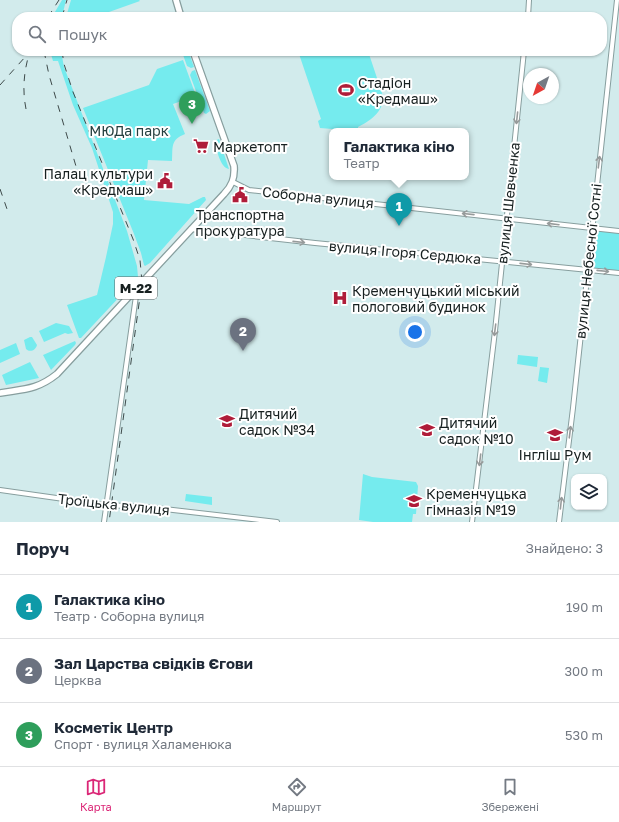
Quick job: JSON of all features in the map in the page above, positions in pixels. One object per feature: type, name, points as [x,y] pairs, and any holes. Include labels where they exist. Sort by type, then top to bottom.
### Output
[{"type":"highway","points":[[176,0],[180,12]]},
{"type":"highway","points":[[195,56],[234,166],[233,182]]},
{"type":"highway","name":"М-22","points":[[0,393],[27,389],[46,383],[57,374],[226,192],[233,182]]},
{"type":"street","points":[[528,12],[529,0]]},
{"type":"street","name":"вулиця Небесної Сотні","points":[[559,522],[573,408],[617,0]]},
{"type":"street","name":"вулиця Шевченка","points":[[472,522],[507,218],[523,56]]},
{"type":"street","name":"Соборна вулиця","points":[[233,182],[249,190],[619,231]]},
{"type":"street","name":"вулиця Ігоря Сердюка","points":[[191,229],[309,243],[619,273]]},
{"type":"street","points":[[104,522],[136,296],[132,292]]},
{"type":"street","name":"Троїцька вулиця","points":[[0,490],[106,505],[147,507],[277,522]]},
{"type":"green space","points":[[62,0],[66,0],[63,12],[55,12]]},
{"type":"green space","points":[[71,0],[140,1],[109,12],[67,12]]},
{"type":"green space","points":[[52,56],[62,56],[64,67],[127,231],[137,266],[138,277],[81,338],[79,338],[67,305],[97,295],[113,224],[113,212],[92,148],[73,105],[58,61],[53,61]]},
{"type":"green space","points":[[183,56],[190,56],[194,67],[191,68],[187,66]]},
{"type":"green space","name":"Стадіон «Кредмаш»","points":[[300,56],[370,56],[383,96],[383,101],[376,115],[358,128],[320,128],[318,121],[321,119]]},
{"type":"green space","name":"МЮДа парк","points":[[183,60],[195,93],[193,97],[173,104],[185,134],[180,136],[173,144],[172,161],[148,160],[144,200],[189,204],[203,197],[205,197],[206,200],[150,263],[145,266],[134,234],[83,108],[149,85],[157,69]]},
{"type":"green space","points":[[195,70],[210,111],[206,114],[204,113],[190,75],[192,71]]},
{"type":"green space","points":[[219,139],[229,169],[226,168],[221,162],[214,141]]},
{"type":"green space","points":[[595,228],[619,231],[619,273],[590,270]]},
{"type":"green space","points":[[56,323],[69,326],[73,333],[65,333],[44,342],[39,331]]},
{"type":"green space","points":[[32,337],[37,345],[31,351],[26,349],[24,340]]},
{"type":"green space","points":[[75,341],[75,345],[51,370],[43,355]]},
{"type":"green space","points":[[16,343],[20,354],[0,363],[0,350]]},
{"type":"green space","points":[[518,355],[538,357],[537,367],[517,364]]},
{"type":"green space","points":[[30,362],[39,378],[6,385],[2,375]]},
{"type":"green space","points":[[540,367],[549,368],[547,383],[538,381]]},
{"type":"green space","points":[[363,474],[372,477],[416,482],[418,486],[416,514],[413,514],[412,522],[373,522],[359,520]]},
{"type":"green space","points":[[186,494],[212,497],[212,505],[185,501]]},
{"type":"railway","points":[[51,12],[59,0]]},
{"type":"railway","points":[[63,12],[67,0]]},
{"type":"railway","points":[[0,85],[26,56]]},
{"type":"railway","points":[[26,109],[24,80],[29,56]]},
{"type":"railway","points":[[45,56],[49,75],[78,173]]},
{"type":"railway","points":[[63,56],[73,92],[133,239],[140,260],[142,282],[109,522]]},
{"type":"railway","points":[[0,189],[7,209]]},
{"type":"place","name":"Стадіон «Кредмаш»","points":[[346,90]]},
{"type":"place","name":"Косметік Центр","points":[[192,124]]},
{"type":"place","name":"Маркетопт","points":[[201,146]]},
{"type":"place","name":"Палац культури «Кредмаш»","points":[[165,181]]},
{"type":"place","name":"Транспортна прокуратура","points":[[240,195]]},
{"type":"place","name":"Галактика кіно","points":[[399,226]]},
{"type":"place","name":"Кременчуцький міський пологовий будинок","points":[[340,298]]},
{"type":"place","name":"Зал Царства свідків Єгови","points":[[243,351]]},
{"type":"place","name":"Дитячий садок №34","points":[[227,421]]},
{"type":"place","name":"Дитячий садок №10","points":[[427,430]]},
{"type":"place","name":"Інгліш Рум","points":[[555,435]]},
{"type":"place","name":"Кременчуцька гімназія №19","points":[[414,501]]}]
